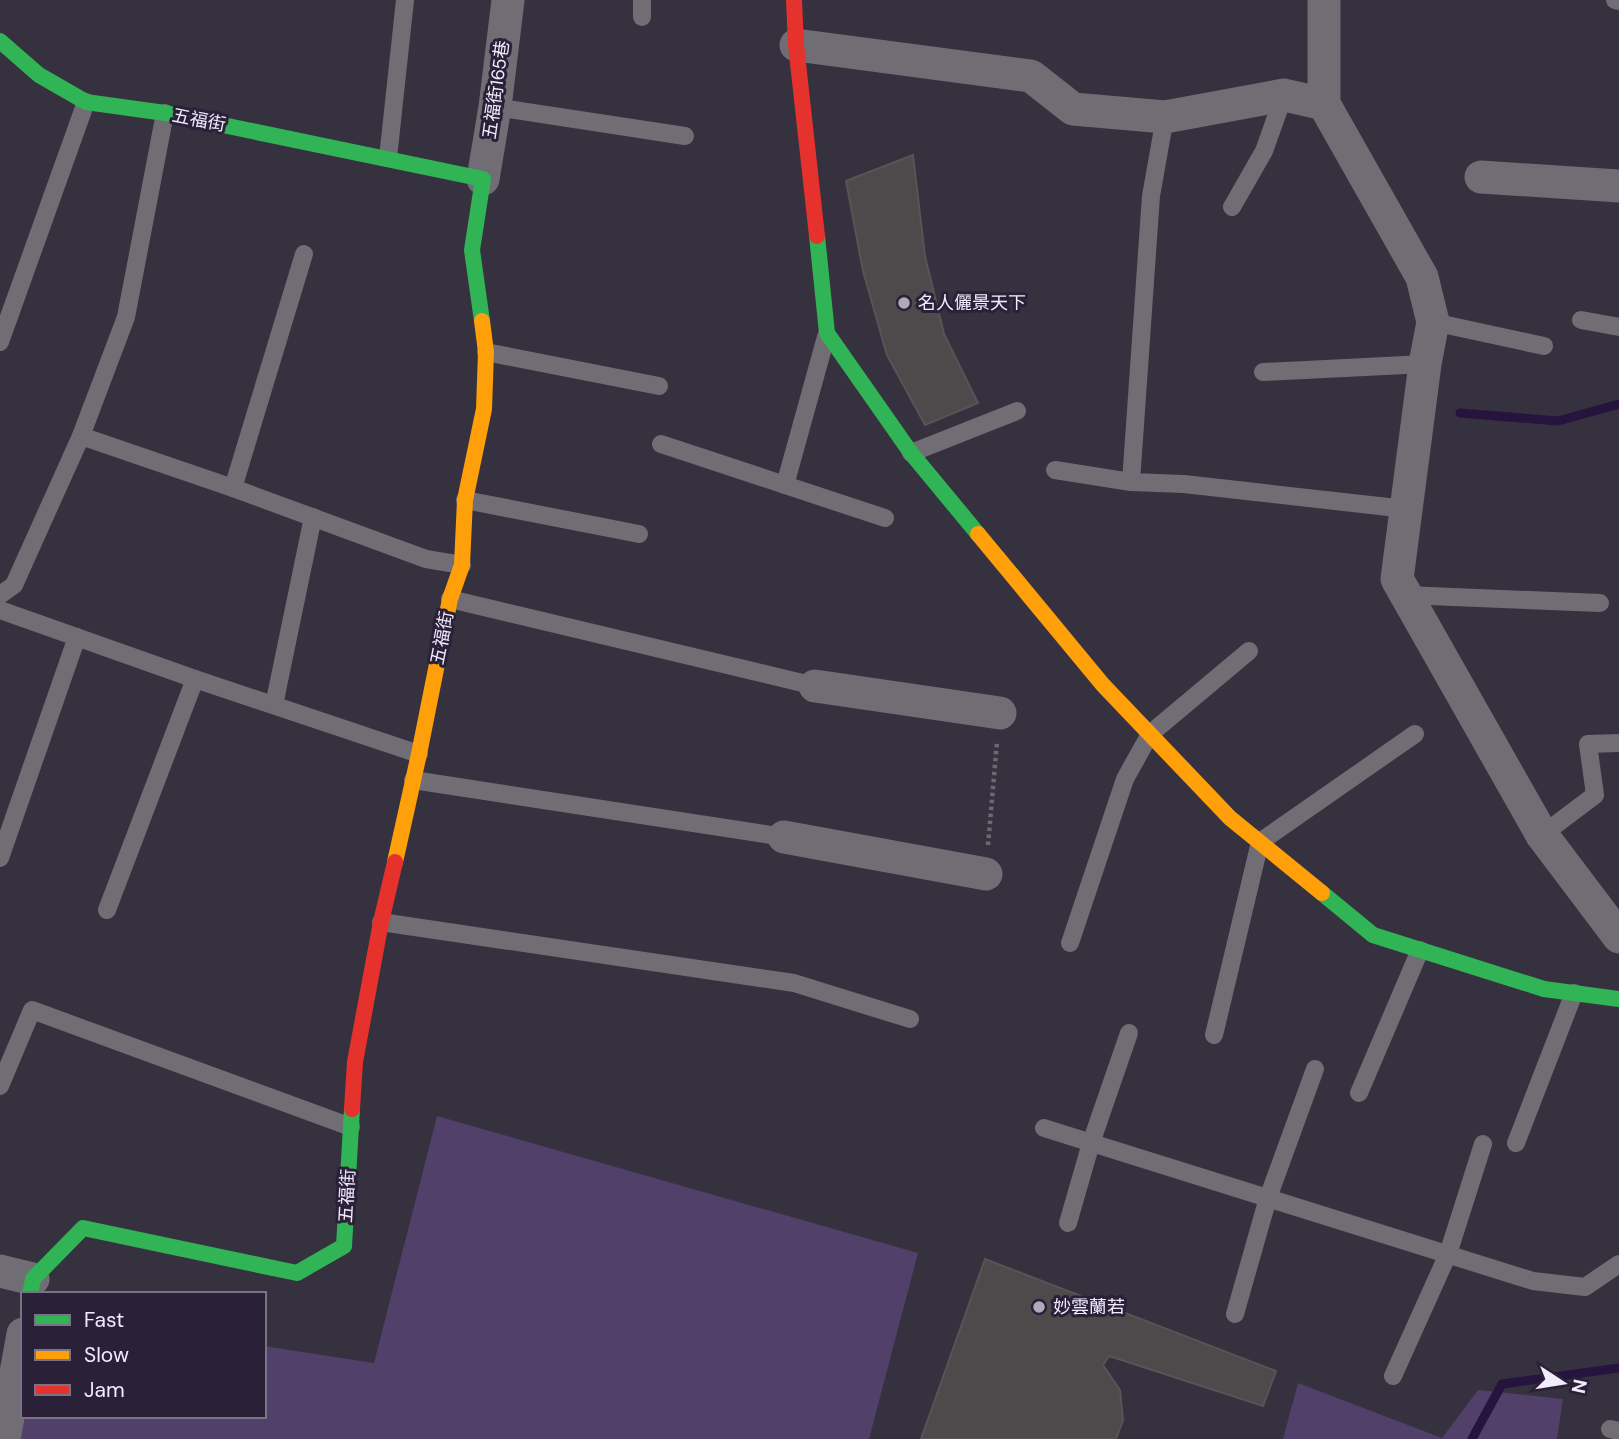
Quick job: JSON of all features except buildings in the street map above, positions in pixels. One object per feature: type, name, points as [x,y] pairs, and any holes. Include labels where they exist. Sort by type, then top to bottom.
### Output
[{"type":"street","name":"五福街165巷","points":[[483,179],[508,0]]},
{"type":"street","points":[[794,0],[796,45],[827,333],[911,453],[1102,685],[1230,818],[1374,935],[1544,989],[1619,999]]},
{"type":"street","points":[[1324,0],[1324,104],[1422,277],[1433,322],[1397,579],[1542,835],[1619,937]]},
{"type":"street","name":"五福街","points":[[0,41],[39,75],[86,102],[165,113],[483,179],[472,250],[486,352],[484,409],[465,500],[462,565],[450,599],[381,922],[355,1062],[344,1246],[297,1273],[83,1228],[31,1286]]},
{"type":"street","points":[[796,45],[1031,76],[1073,109],[1165,117],[1284,95],[1324,104]]},
{"type":"street","points":[[1480,177],[1619,186]]},
{"type":"street","points":[[815,686],[1000,713]]},
{"type":"street","points":[[784,837],[986,874]]},
{"type":"street","points":[[0,1271],[31,1286]]},
{"type":"street","points":[[4,1439],[21,1345]]},
{"type":"lane","points":[[388,158],[405,0]]},
{"type":"lane","points":[[1232,207],[1264,151],[1284,95]]},
{"type":"lane","points":[[0,342],[86,102]]},
{"type":"lane","points":[[495,107],[685,135]]},
{"type":"lane","points":[[0,595],[14,585],[81,436],[126,317],[165,113]]},
{"type":"lane","points":[[1131,482],[1151,196],[1165,117]]},
{"type":"lane","points":[[233,488],[304,254]]},
{"type":"lane","points":[[1581,320],[1619,327]]},
{"type":"lane","points":[[1433,322],[1544,346]]},
{"type":"lane","points":[[785,485],[827,333]]},
{"type":"lane","points":[[486,352],[659,386]]},
{"type":"lane","points":[[1263,372],[1425,364]]},
{"type":"lane","points":[[911,453],[1017,411]]},
{"type":"lane","points":[[81,436],[426,559],[462,565]]},
{"type":"lane","points":[[661,444],[885,518]]},
{"type":"lane","points":[[1055,470],[1131,482],[1184,484],[1406,509]]},
{"type":"lane","points":[[465,500],[639,534]]},
{"type":"lane","points":[[274,705],[313,517]]},
{"type":"lane","points":[[1405,595],[1600,603]]},
{"type":"lane","points":[[450,599],[815,686]]},
{"type":"lane","points":[[0,610],[419,754]]},
{"type":"lane","points":[[0,858],[77,637]]},
{"type":"lane","points":[[1070,943],[1125,779],[1150,734],[1249,651]]},
{"type":"lane","points":[[107,910],[195,679]]},
{"type":"lane","points":[[1214,1035],[1260,842],[1415,734]]},
{"type":"lane","points":[[1542,835],[1595,795],[1588,744],[1619,743]]},
{"type":"lane","points":[[413,780],[784,837]]},
{"type":"lane","points":[[381,922],[794,984],[910,1019]]},
{"type":"lane","points":[[1359,1093],[1420,950]]},
{"type":"lane","points":[[1516,1143],[1574,993]]},
{"type":"lane","points":[[0,1086],[32,1010],[351,1127]]},
{"type":"lane","points":[[1068,1223],[1091,1143],[1129,1032]]},
{"type":"lane","points":[[1235,1314],[1268,1198],[1315,1069]]},
{"type":"lane","points":[[1044,1128],[1533,1281],[1584,1287],[1619,1264]]},
{"type":"lane","points":[[1393,1376],[1448,1254],[1483,1144]]},
{"type":"path","points":[[986,874],[1000,713]]},
{"type":"shaded area","points":[[437,1116],[918,1253],[869,1439],[0,1439],[21,1418],[266,1418],[266,1346],[374,1363]]},
{"type":"shaded area","points":[[1298,1383],[1442,1438],[1478,1390],[1563,1399],[1557,1439],[1283,1439]]},
{"type":"waterway","points":[[1460,413],[1558,421],[1619,404]]},
{"type":"waterway","points":[[1472,1439],[1502,1384],[1619,1368]]},
{"type":"traffic: fast","points":[[0,41],[39,75],[86,102],[165,113],[483,179],[472,250],[482,321]]},
{"type":"traffic: fast","points":[[817,236],[827,333],[911,453],[978,534]]},
{"type":"traffic: fast","points":[[1322,893],[1373,935],[1544,989],[1619,999]]},
{"type":"traffic: fast","points":[[30,1292],[33,1279],[83,1228],[297,1273],[344,1246],[352,1109]]},
{"type":"traffic: slow","points":[[395,862],[450,599],[462,565],[465,500],[484,409],[486,352],[482,321]]},
{"type":"traffic: slow","points":[[978,534],[1103,685],[1230,818],[1322,893]]},
{"type":"traffic: jam","points":[[794,0],[796,45],[817,236]]},
{"type":"traffic: jam","points":[[352,1109],[355,1062],[395,862]]},
{"type":"place","name":"名人儷景天下","points":[[904,303]]},
{"type":"place","name":"妙雲蘭若","points":[[1039,1307]]}]
